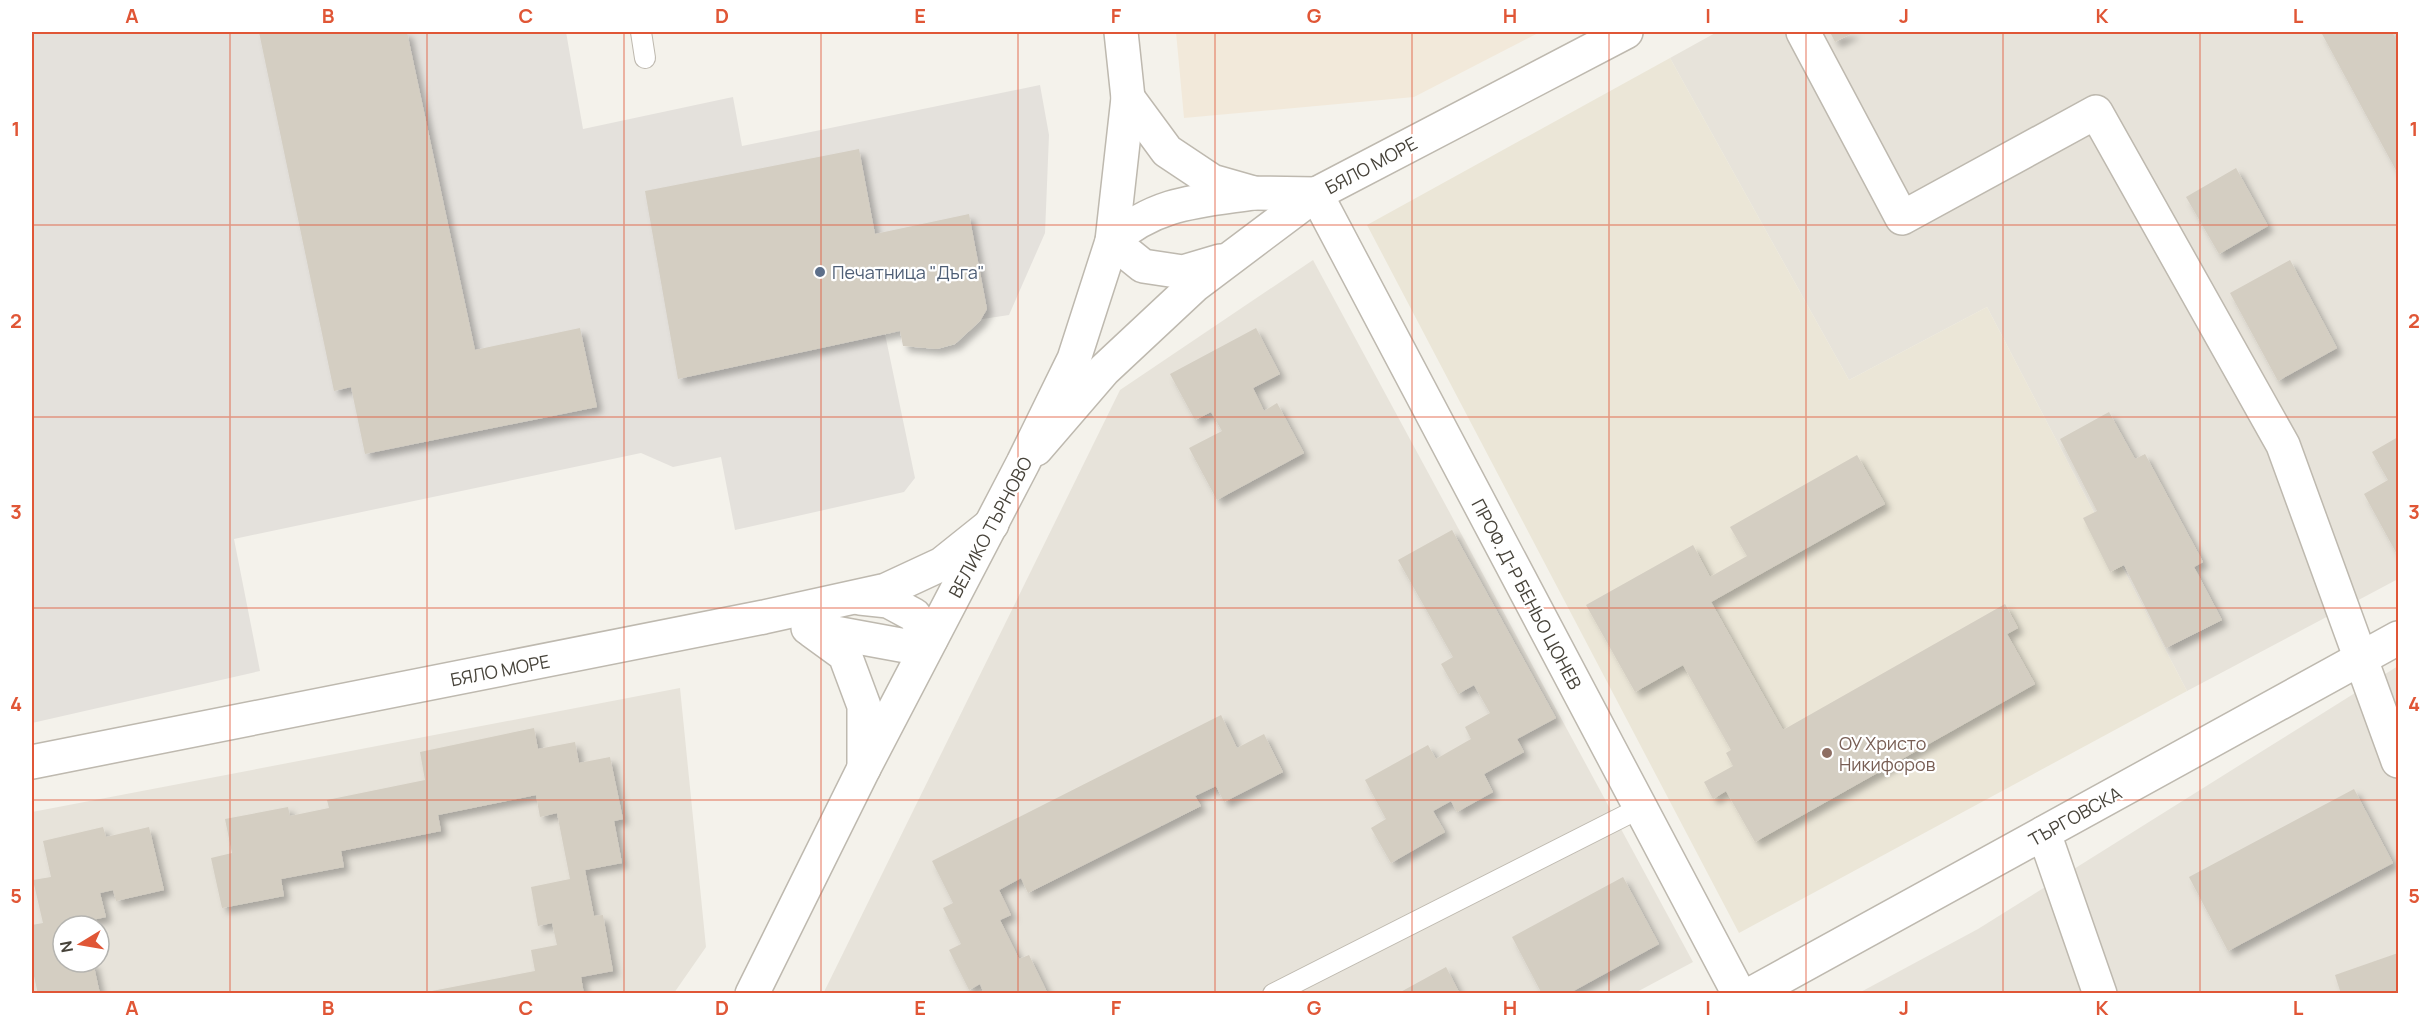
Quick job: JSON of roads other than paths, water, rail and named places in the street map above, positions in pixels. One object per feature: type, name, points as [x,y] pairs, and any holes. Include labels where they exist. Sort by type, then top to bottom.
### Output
[{"type":"street","name":"ВЕЛИКО ТЪРНОВО","points":[[752,993],[864,768],[992,524],[1074,359],[1112,241],[1128,98],[1121,32]]},
{"type":"street","name":"БЯЛО МОРЕ","points":[[1128,98],[1167,151],[1212,181],[1254,193],[1316,194],[1626,32]]},
{"type":"street","points":[[1803,32],[1902,218],[2096,112],[2283,445],[2398,760]]},
{"type":"street","points":[[1230,258],[1183,272],[1143,266],[1112,241],[1131,224],[1181,203],[1254,193]]},
{"type":"street","points":[[1023,463],[1104,370],[1194,285],[1316,194]]},
{"type":"street","name":"ПРОФ. Д-Р БЕНЬО ЦОНЕВ","points":[[1316,194],[1739,993]]},
{"type":"street","points":[[765,617],[886,590],[942,564],[992,524]]},
{"type":"street","points":[[808,628],[906,646],[931,639],[914,615],[888,601],[855,598]]},
{"type":"street","name":"БЯЛО МОРЕ","points":[[32,762],[765,617],[808,628],[845,656],[864,706],[864,768]]},
{"type":"street","name":"ТЪРГОВСКА","points":[[1751,993],[2398,638]]},
{"type":"street","points":[[2044,833],[2100,993]]},
{"type":"lane","points":[[640,32],[645,58]]},
{"type":"lane","points":[[1273,993],[1640,808]]},
{"type":"place","name":"Печатница \"Дъга\"","points":[[820,272]]},
{"type":"place","name":"ОУ Христо Никифоров","points":[[1827,753]]}]
